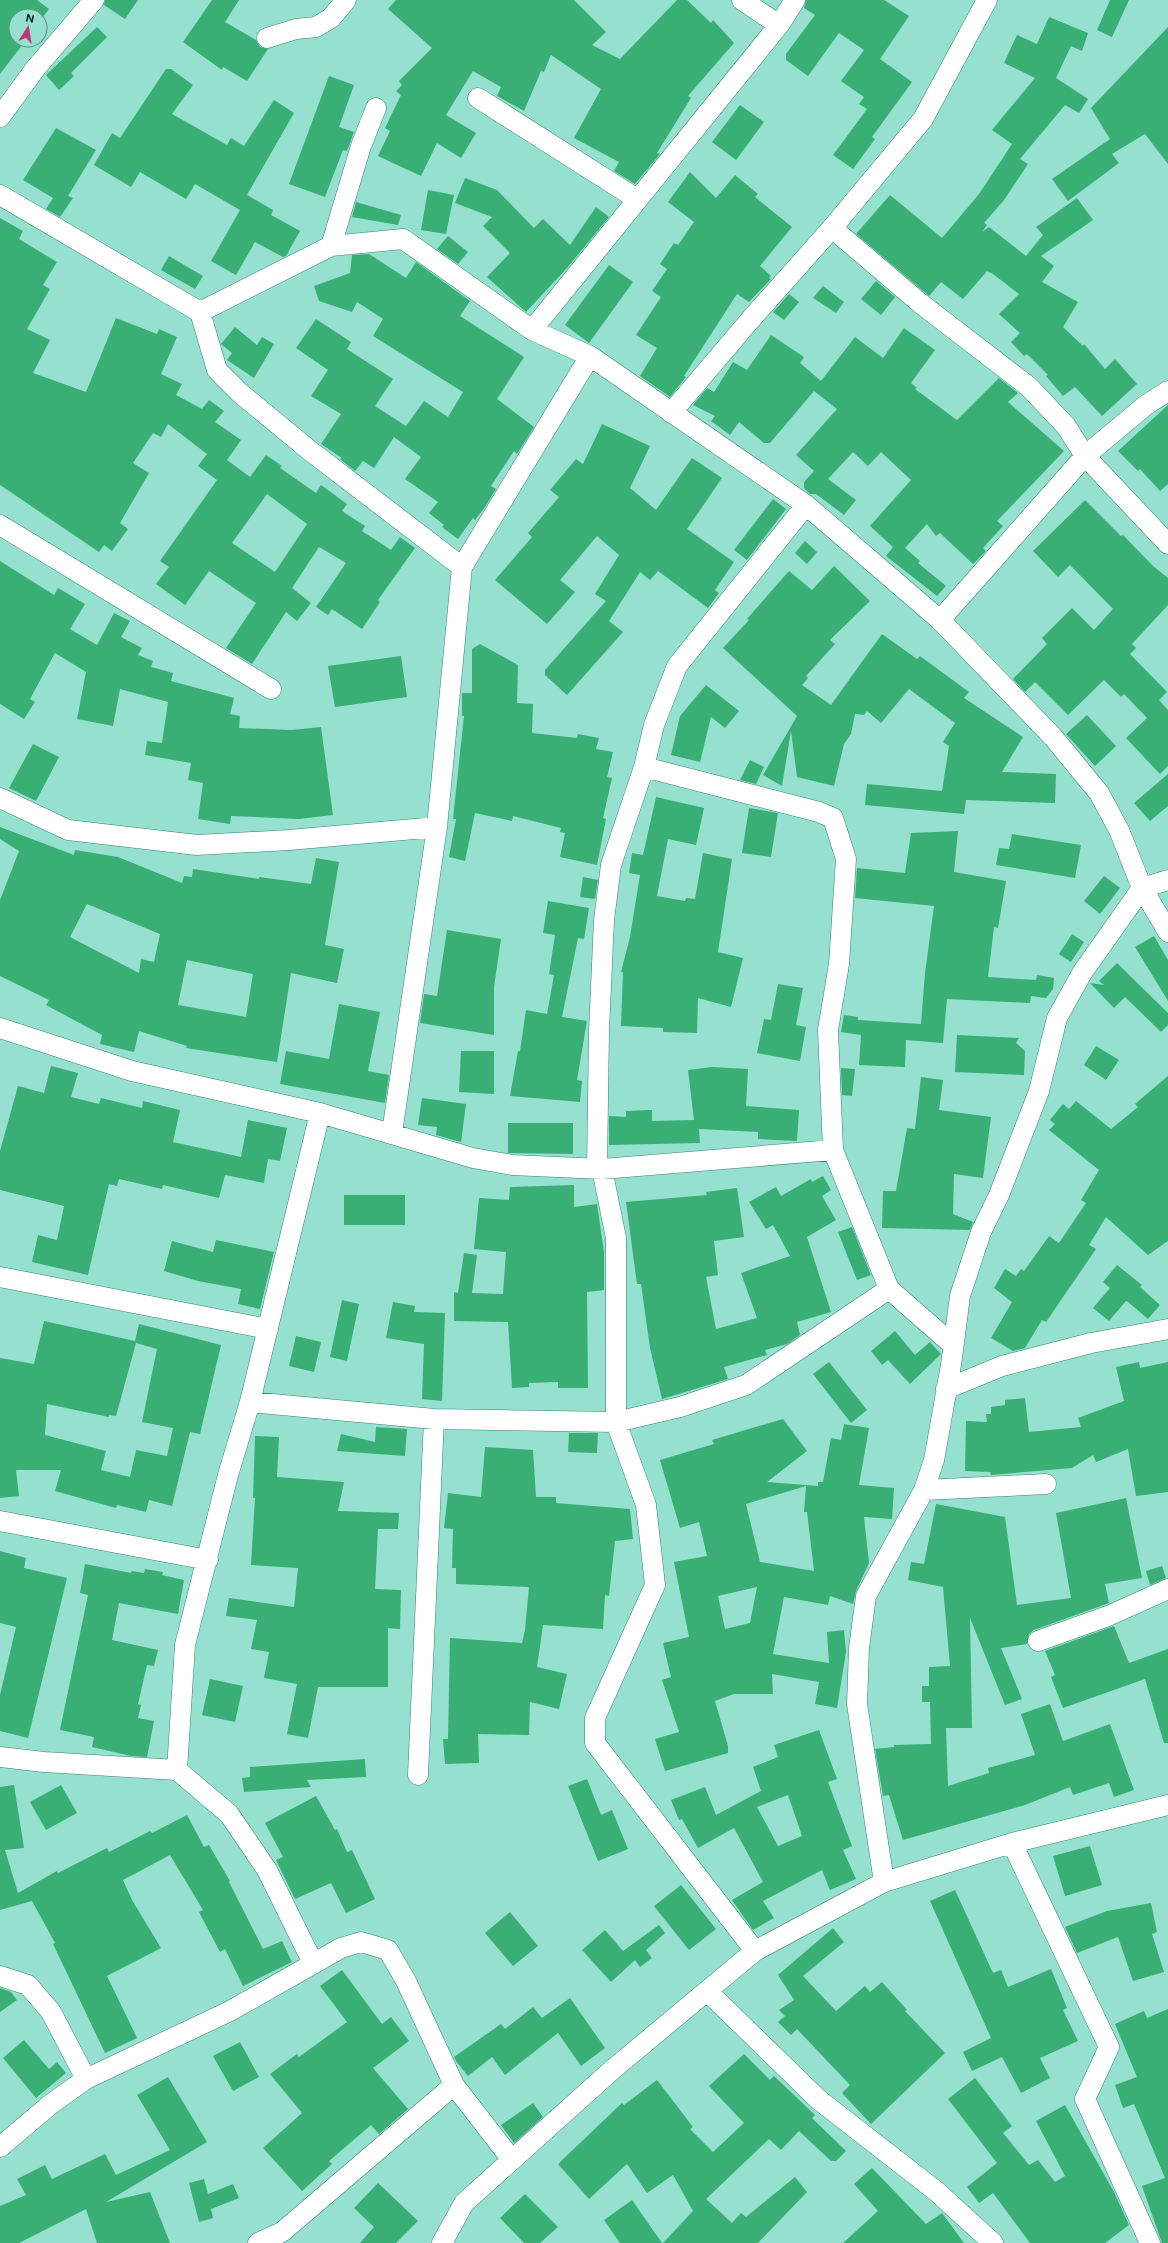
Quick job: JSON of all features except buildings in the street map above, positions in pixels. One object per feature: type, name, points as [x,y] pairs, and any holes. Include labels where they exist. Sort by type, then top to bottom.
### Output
[{"type":"street","points":[[0,117],[36,69],[94,0]]},
{"type":"street","points":[[267,38],[296,29],[316,27],[331,18],[346,0]]},
{"type":"street","points":[[742,0],[779,25]]},
{"type":"street","points":[[532,330],[779,25],[795,0]]},
{"type":"street","points":[[671,413],[751,319],[832,228],[923,119],[987,0]]},
{"type":"street","points":[[478,98],[637,199]]},
{"type":"street","points":[[331,246],[361,146],[376,108]]},
{"type":"street","points":[[0,195],[200,312],[218,370],[240,394],[309,450],[462,567]]},
{"type":"street","points":[[832,228],[920,303],[1028,386],[1066,426],[1085,456],[1168,544]]},
{"type":"street","points":[[200,312],[331,246],[403,239],[532,330],[590,356],[806,505],[940,620],[1053,737],[1099,793],[1119,830],[1142,888],[1168,932]]},
{"type":"street","points":[[392,1133],[437,827],[462,567],[590,356]]},
{"type":"street","points":[[940,620],[1085,456],[1146,406],[1168,391]]},
{"type":"street","points":[[755,1952],[595,1743],[595,1718],[655,1585],[646,1505],[616,1422],[618,1315],[616,1238],[600,1168],[599,1031],[604,920],[611,865],[644,767],[654,725],[677,666],[806,505]]},
{"type":"street","points":[[0,525],[271,689]]},
{"type":"street","points":[[644,767],[819,812],[833,818],[846,859],[839,964],[828,1030],[833,1150],[889,1289],[953,1346]]},
{"type":"street","points":[[0,798],[68,830],[197,845],[289,840],[437,827]]},
{"type":"street","points":[[884,1882],[857,1704],[859,1648],[866,1596],[924,1490],[934,1460],[960,1296],[981,1232],[999,1195],[1039,1091],[1057,1018],[1082,973],[1142,888],[1168,880]]},
{"type":"street","points":[[0,1028],[132,1071],[320,1113],[473,1158],[512,1165],[600,1168],[833,1150]]},
{"type":"street","points":[[177,1770],[185,1645],[208,1560],[228,1475],[250,1402],[320,1113]]},
{"type":"street","points":[[0,1277],[268,1329]]},
{"type":"street","points":[[250,1402],[434,1420],[616,1422],[680,1408],[746,1385],[889,1289]]},
{"type":"street","points":[[946,1389],[1009,1364],[1091,1343],[1168,1329]]},
{"type":"street","points":[[418,1775],[434,1420]]},
{"type":"street","points":[[924,1490],[1046,1484]]},
{"type":"street","points":[[0,1521],[208,1560]]},
{"type":"street","points":[[1038,1641],[1108,1616],[1168,1589]]},
{"type":"street","points":[[0,1757],[44,1762],[177,1770],[229,1814],[267,1870],[313,1963]]},
{"type":"street","points":[[442,2243],[464,2203],[612,2070],[755,1952],[884,1882],[1012,1843],[1168,1805]]},
{"type":"street","points":[[1012,1843],[1109,2047],[1084,2098],[1150,2243]]},
{"type":"street","points":[[0,2147],[51,2104],[86,2079],[230,2011],[341,1948],[361,1942],[388,1950],[406,1981],[454,2085],[512,2160]]},
{"type":"street","points":[[0,1976],[28,1985],[51,2012],[86,2079]]},
{"type":"street","points":[[707,1991],[819,2100],[936,2191],[993,2243]]},
{"type":"street","points":[[258,2243],[282,2232],[454,2085]]}]
